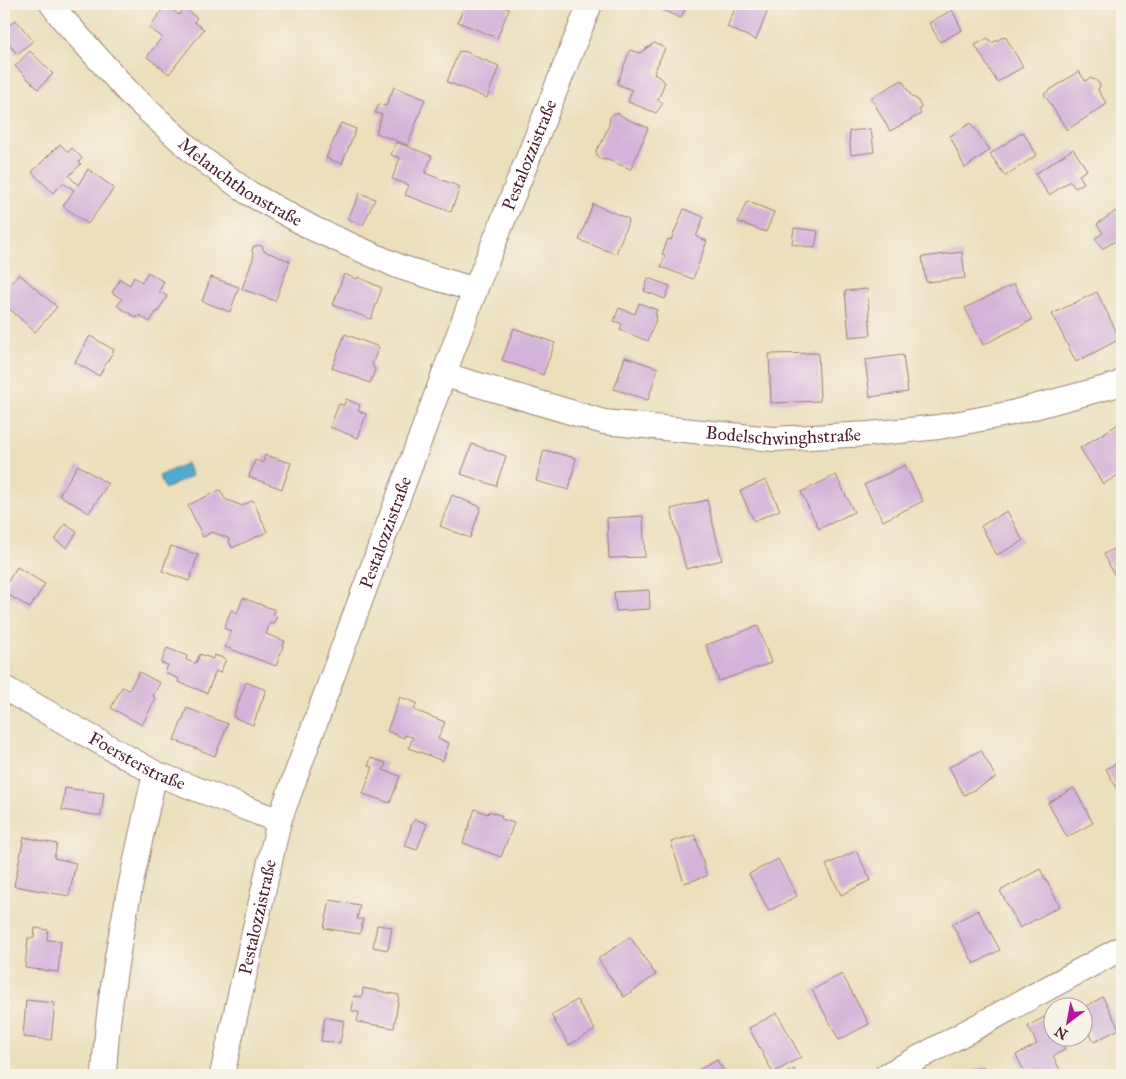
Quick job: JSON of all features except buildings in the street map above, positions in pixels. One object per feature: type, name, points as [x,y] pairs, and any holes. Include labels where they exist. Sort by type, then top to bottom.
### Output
[{"type":"street","name":"Melanchthonstraße","points":[[52,4],[62,18],[130,94],[193,152],[247,192],[314,228],[400,267],[476,290]]},
{"type":"street","name":"Pestalozzistraße","points":[[222,1075],[279,821],[476,290],[590,4]]},
{"type":"street","name":"Bodelschwinghstraße","points":[[445,375],[604,422],[773,439],[869,434],[939,427],[1012,413],[1122,382]]},
{"type":"street","name":"Foersterstraße","points":[[4,688],[155,773],[279,821]]},
{"type":"street","points":[[104,1075],[111,1002],[125,909],[155,773]]},
{"type":"street","points":[[887,1075],[1122,948]]},
{"type":"water","points":[[187,463],[192,476],[165,489],[159,476]]}]
